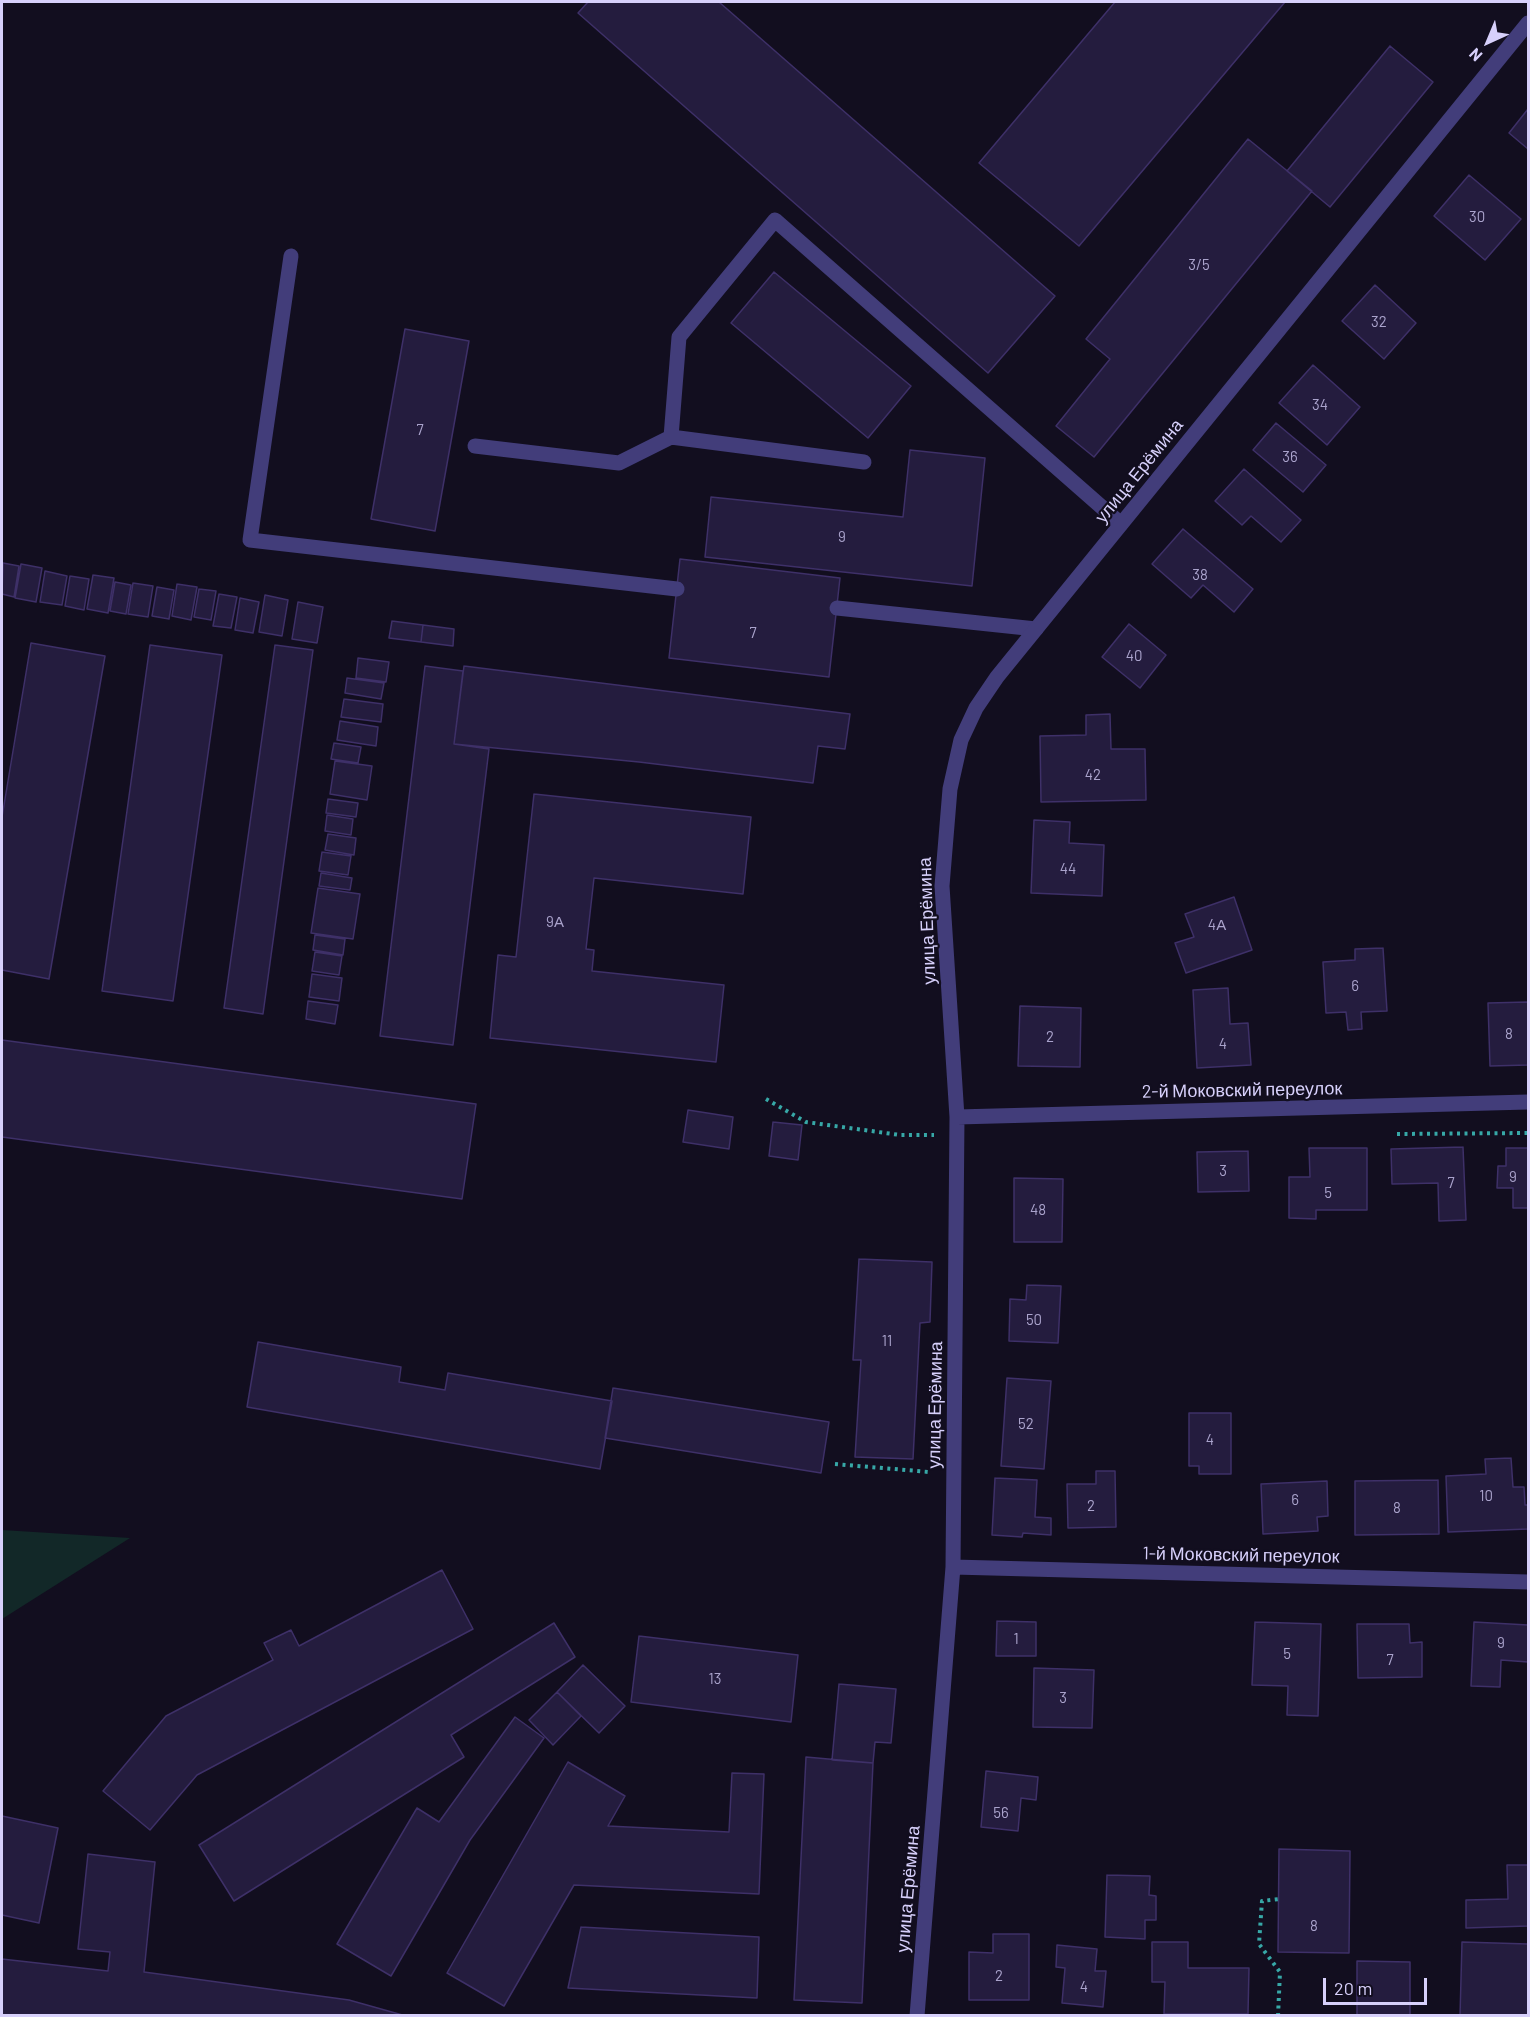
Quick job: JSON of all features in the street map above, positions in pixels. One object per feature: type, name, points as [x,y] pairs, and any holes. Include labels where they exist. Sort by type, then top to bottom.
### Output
[{"type":"street","name":"улица Ерёмина","points":[[917,2016],[953,1567],[957,1117],[942,886],[950,789],[961,740],[976,708],[997,677],[1528,23]]},
{"type":"street","points":[[671,437],[679,338],[775,220],[1121,524]]},
{"type":"street","points":[[291,256],[250,540],[677,589]]},
{"type":"street","points":[[475,446],[619,463],[671,437],[864,462]]},
{"type":"street","points":[[837,608],[1036,629]]},
{"type":"street","name":"2-й Моковский переулок","points":[[957,1117],[1528,1102]]},
{"type":"street","name":"1-й Моковский переулок","points":[[953,1567],[1528,1582]]},
{"type":"path","points":[[835,1464],[954,1474]]},
{"type":"path","points":[[1278,2016],[1280,1972],[1259,1944],[1262,1900],[1279,1899]]},
{"type":"green space","points":[[2,1530],[130,1538],[2,1619]]},
{"type":"building","points":[[588,2],[719,2],[1055,296],[988,373],[578,13]]},
{"type":"building","points":[[1115,2],[1285,2],[1079,246],[979,163]]},
{"type":"building","points":[[1390,46],[1433,82],[1330,207],[1287,171]]},
{"type":"building","points":[[1528,109],[1528,149],[1509,133]]},
{"type":"building","points":[[1248,139],[1312,191],[1094,457],[1056,426],[1110,359],[1086,339]]},
{"type":"building","points":[[1469,175],[1521,219],[1485,260],[1434,216]]},
{"type":"building","points":[[774,272],[911,386],[868,438],[731,323]]},
{"type":"building","points":[[1375,285],[1416,323],[1384,359],[1342,321]]},
{"type":"building","points":[[405,329],[469,341],[435,531],[371,519]]},
{"type":"building","points":[[1313,365],[1360,407],[1327,445],[1279,403]]},
{"type":"building","points":[[1276,423],[1326,465],[1303,492],[1253,450]]},
{"type":"building","points":[[910,450],[985,458],[972,586],[705,557],[711,497],[903,517]]},
{"type":"building","points":[[1244,469],[1301,520],[1281,542],[1251,516],[1242,525],[1215,501]]},
{"type":"building","points":[[1183,529],[1253,589],[1234,612],[1203,585],[1191,598],[1152,564]]},
{"type":"building","points":[[680,559],[840,578],[829,677],[669,658]]},
{"type":"building","points":[[3,563],[19,566],[14,597],[2,594]]},
{"type":"building","points":[[21,564],[42,568],[36,602],[15,598]]},
{"type":"building","points":[[45,571],[67,576],[62,605],[40,602]]},
{"type":"building","points":[[93,575],[114,578],[108,613],[87,609]]},
{"type":"building","points":[[70,576],[89,579],[84,610],[65,606]]},
{"type":"building","points":[[115,582],[131,585],[126,614],[110,611]]},
{"type":"building","points":[[133,583],[153,586],[148,617],[128,614]]},
{"type":"building","points":[[177,584],[197,587],[191,620],[172,616]]},
{"type":"building","points":[[157,587],[174,590],[169,619],[152,616]]},
{"type":"building","points":[[199,589],[216,591],[211,620],[194,617]]},
{"type":"building","points":[[219,594],[237,597],[231,628],[213,626]]},
{"type":"building","points":[[265,595],[288,600],[282,636],[259,632]]},
{"type":"building","points":[[240,598],[259,602],[253,633],[235,630]]},
{"type":"building","points":[[298,602],[323,607],[317,643],[292,639]]},
{"type":"building","points":[[392,621],[423,625],[421,642],[389,638]]},
{"type":"building","points":[[1129,624],[1166,655],[1140,688],[1102,657]]},
{"type":"building","points":[[423,625],[454,629],[453,646],[421,642]]},
{"type":"building","points":[[31,643],[105,656],[49,979],[2,970],[2,817]]},
{"type":"building","points":[[150,645],[222,655],[173,1001],[102,991]]},
{"type":"building","points":[[275,645],[313,650],[263,1014],[224,1008]]},
{"type":"building","points":[[358,658],[389,662],[386,682],[356,678]]},
{"type":"building","points":[[425,666],[463,671],[454,744],[489,749],[453,1045],[380,1036]]},
{"type":"building","points":[[464,666],[850,714],[845,749],[818,746],[813,783],[639,762],[454,744]]},
{"type":"building","points":[[347,678],[384,683],[381,699],[345,693]]},
{"type":"building","points":[[344,699],[383,704],[381,722],[341,717]]},
{"type":"building","points":[[1110,714],[1111,749],[1145,749],[1146,800],[1041,802],[1040,736],[1086,735],[1086,715]]},
{"type":"building","points":[[340,721],[378,727],[376,746],[337,740]]},
{"type":"building","points":[[334,743],[361,747],[358,763],[331,759]]},
{"type":"building","points":[[335,761],[372,766],[367,800],[330,794]]},
{"type":"building","points":[[534,794],[751,817],[743,894],[594,878],[586,949],[594,950],[592,971],[724,985],[716,1062],[490,1038],[498,955],[516,957]]},
{"type":"building","points":[[328,799],[358,803],[356,817],[326,813]]},
{"type":"building","points":[[327,815],[353,819],[351,835],[325,831]]},
{"type":"building","points":[[1034,820],[1070,822],[1069,843],[1104,845],[1102,896],[1031,893]]},
{"type":"building","points":[[328,834],[356,838],[354,855],[325,850]]},
{"type":"building","points":[[322,852],[351,856],[348,875],[319,871]]},
{"type":"building","points":[[321,873],[352,878],[350,890],[319,886]]},
{"type":"building","points":[[318,888],[360,894],[353,939],[311,933]]},
{"type":"building","points":[[1234,897],[1252,950],[1186,973],[1175,943],[1194,937],[1185,914]]},
{"type":"building","points":[[315,935],[345,939],[343,955],[313,950]]},
{"type":"building","points":[[1383,948],[1387,1011],[1361,1012],[1362,1029],[1348,1030],[1346,1012],[1326,1013],[1323,962],[1355,960],[1355,949]]},
{"type":"building","points":[[315,952],[342,956],[339,975],[312,971]]},
{"type":"building","points":[[312,974],[342,978],[339,1001],[309,997]]},
{"type":"building","points":[[1228,988],[1230,1024],[1248,1023],[1251,1065],[1197,1068],[1193,990]]},
{"type":"building","points":[[308,1001],[338,1005],[335,1024],[306,1019]]},
{"type":"building","points":[[1528,1002],[1528,1065],[1490,1066],[1488,1003]]},
{"type":"building","points":[[1020,1006],[1081,1008],[1080,1067],[1018,1066]]},
{"type":"building","points":[[2,1040],[476,1104],[462,1199],[2,1137]]},
{"type":"building","points":[[688,1110],[733,1117],[729,1149],[683,1142]]},
{"type":"building","points":[[773,1122],[802,1125],[798,1160],[769,1156]]},
{"type":"building","points":[[1463,1147],[1466,1220],[1439,1221],[1438,1183],[1392,1184],[1391,1149]]},
{"type":"building","points":[[1309,1148],[1367,1148],[1367,1210],[1316,1210],[1316,1219],[1289,1218],[1289,1177],[1310,1177]]},
{"type":"building","points":[[1506,1148],[1528,1148],[1528,1208],[1513,1208],[1513,1188],[1497,1188],[1498,1166],[1506,1166]]},
{"type":"building","points":[[1248,1151],[1249,1191],[1198,1192],[1197,1152]]},
{"type":"building","points":[[1014,1178],[1063,1179],[1062,1242],[1014,1242]]},
{"type":"building","points":[[859,1259],[932,1262],[930,1322],[920,1323],[913,1459],[855,1457],[861,1360],[853,1360]]},
{"type":"building","points":[[1027,1285],[1061,1286],[1058,1343],[1009,1341],[1010,1299],[1026,1300]]},
{"type":"building","points":[[258,1342],[401,1367],[399,1382],[445,1390],[448,1373],[612,1401],[600,1469],[247,1407]]},
{"type":"building","points":[[1007,1378],[1051,1381],[1044,1469],[1001,1466]]},
{"type":"building","points":[[613,1388],[829,1422],[821,1473],[605,1438]]},
{"type":"building","points":[[1189,1413],[1231,1413],[1231,1474],[1199,1474],[1199,1466],[1189,1466]]},
{"type":"building","points":[[1511,1458],[1513,1487],[1524,1487],[1525,1505],[1528,1505],[1528,1529],[1448,1532],[1446,1476],[1486,1474],[1485,1459]]},
{"type":"building","points":[[1096,1471],[1115,1471],[1116,1527],[1068,1528],[1067,1484],[1096,1484]]},
{"type":"building","points":[[995,1478],[1037,1480],[1035,1517],[1051,1518],[1051,1535],[1023,1533],[1022,1537],[992,1535]]},
{"type":"building","points":[[1438,1480],[1439,1534],[1355,1535],[1355,1481]]},
{"type":"building","points":[[1327,1481],[1328,1516],[1317,1517],[1318,1531],[1263,1534],[1261,1484]]},
{"type":"building","points":[[442,1570],[473,1629],[197,1775],[150,1830],[103,1791],[166,1716],[273,1660],[264,1643],[291,1630],[299,1646]]},
{"type":"building","points":[[997,1621],[1036,1622],[1036,1656],[996,1656]]},
{"type":"building","points":[[1255,1622],[1321,1624],[1318,1716],[1287,1715],[1288,1686],[1252,1685]]},
{"type":"building","points":[[1474,1622],[1528,1625],[1528,1662],[1501,1660],[1500,1687],[1471,1686]]},
{"type":"building","points":[[554,1623],[575,1657],[451,1735],[464,1757],[234,1901],[199,1845]]},
{"type":"building","points":[[1357,1624],[1409,1624],[1410,1643],[1422,1642],[1422,1677],[1358,1678]]},
{"type":"building","points":[[639,1636],[798,1655],[791,1722],[631,1702]]},
{"type":"building","points":[[583,1665],[625,1706],[599,1733],[557,1692]]},
{"type":"building","points":[[1034,1668],[1094,1670],[1092,1728],[1033,1727]]},
{"type":"building","points":[[839,1684],[896,1689],[891,1743],[875,1742],[873,1763],[832,1760]]},
{"type":"building","points":[[557,1692],[581,1716],[553,1745],[529,1720]]},
{"type":"building","points":[[515,1717],[544,1738],[470,1840],[391,1976],[337,1944],[417,1808],[439,1822]]},
{"type":"building","points":[[806,1757],[873,1763],[862,2003],[794,2000]]},
{"type":"building","points":[[568,1762],[625,1796],[608,1826],[729,1832],[732,1773],[764,1774],[759,1894],[574,1885],[504,2006],[447,1973]]},
{"type":"building","points":[[986,1771],[1038,1777],[1036,1800],[1021,1798],[1018,1831],[981,1827]]},
{"type":"building","points":[[2,1816],[58,1828],[39,1923],[2,1915]]},
{"type":"building","points":[[1279,1849],[1350,1851],[1349,1953],[1278,1952]]},
{"type":"building","points":[[88,1854],[155,1862],[144,1972],[349,2000],[406,2016],[2,2016],[2,1959],[108,1971],[110,1952],[78,1949]]},
{"type":"building","points":[[1507,1865],[1528,1865],[1528,1926],[1466,1928],[1466,1900],[1508,1899]]},
{"type":"building","points":[[1107,1875],[1150,1876],[1149,1895],[1156,1896],[1156,1920],[1145,1920],[1145,1939],[1105,1937]]},
{"type":"building","points":[[581,1927],[759,1937],[757,1998],[568,1988]]},
{"type":"building","points":[[993,1934],[1029,1934],[1029,2000],[969,2000],[969,1952],[993,1953]]},
{"type":"building","points":[[1152,1942],[1188,1942],[1188,1968],[1249,1968],[1248,2014],[1164,2014],[1165,1982],[1152,1982]]},
{"type":"building","points":[[1462,1942],[1528,1944],[1528,2016],[1460,2016]]},
{"type":"building","points":[[1057,1945],[1097,1949],[1095,1971],[1106,1971],[1103,2007],[1062,2003],[1065,1968],[1056,1967]]},
{"type":"building","points":[[1357,1961],[1410,1962],[1410,2016],[1357,2015]]}]
